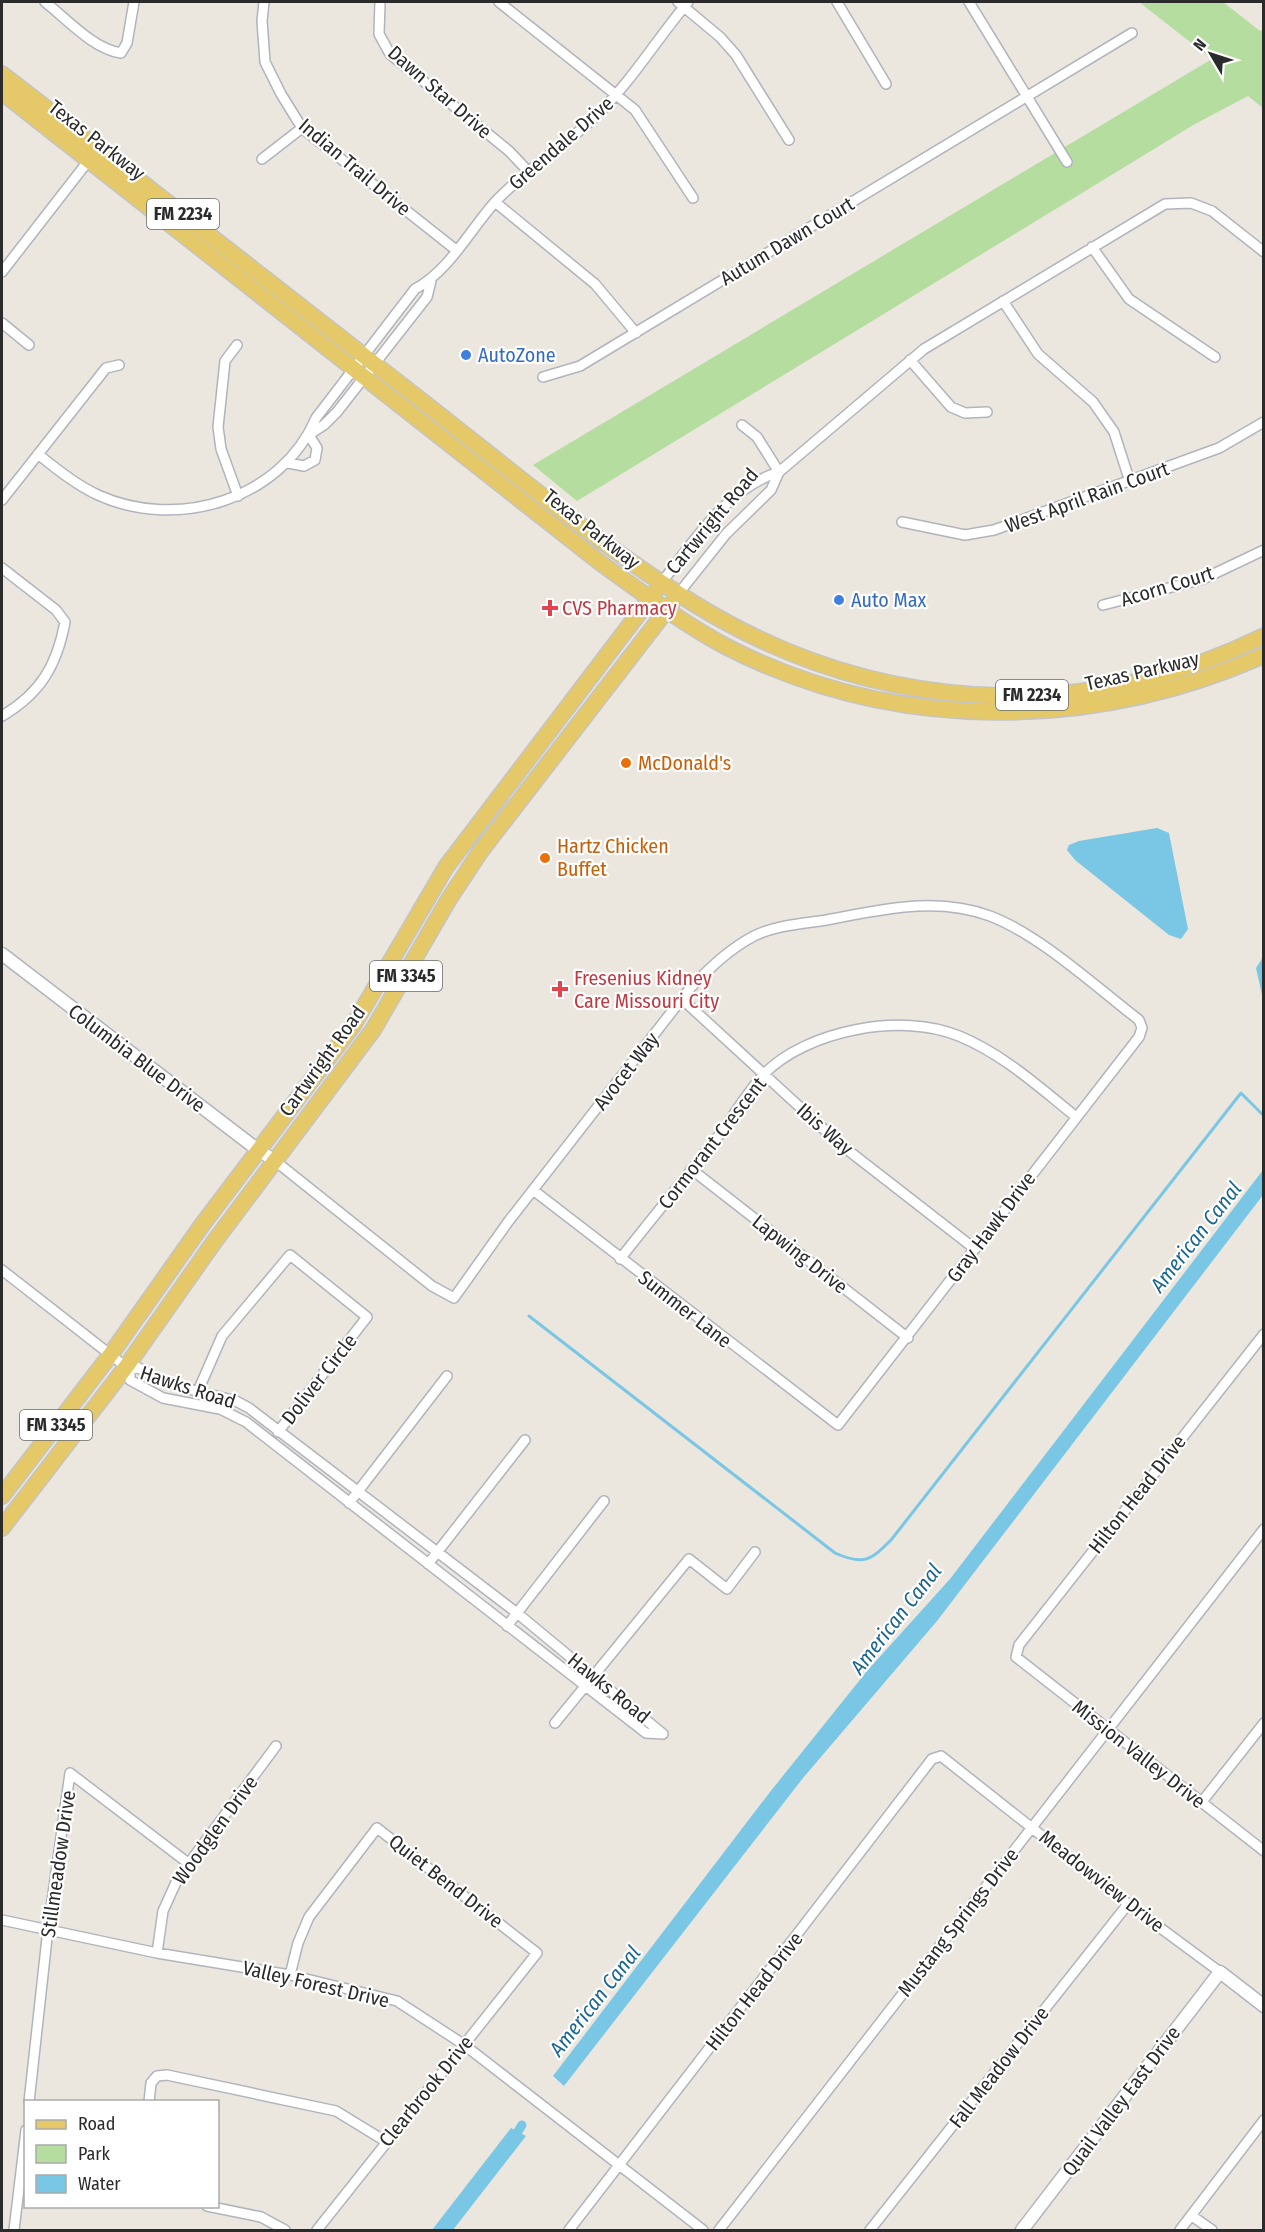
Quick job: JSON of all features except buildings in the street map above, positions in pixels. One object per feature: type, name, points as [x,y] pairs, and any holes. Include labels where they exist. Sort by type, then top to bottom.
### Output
[{"type":"main road","name":"Texas Parkway","points":[[2,74],[364,365],[550,523],[650,599],[727,646],[791,675],[843,693],[941,710],[1027,713],[1109,703],[1186,685],[1263,655]]},
{"type":"main road","name":"Texas Parkway","points":[[2,92],[89,160],[364,365],[663,582],[748,632],[843,672],[883,684],[963,695],[1064,693],[1123,683],[1195,664],[1263,636]]},
{"type":"main road","name":"Cartwright Road","points":[[2,1496],[111,1354],[258,1150],[354,1024],[381,982],[428,896],[465,842],[663,582]]},
{"type":"main road","name":"Cartwright Road","points":[[2,1528],[128,1369],[274,1160],[357,1052],[398,991],[435,922],[480,852],[679,593]]},
{"type":"main road","points":[[535,749],[551,760]]},
{"type":"main road","points":[[465,842],[480,852]]},
{"type":"main road","points":[[381,982],[398,991]]},
{"type":"street","points":[[45,2],[96,42],[110,51],[121,53],[129,36],[134,2]]},
{"type":"street","name":"Indian Trail Drive","points":[[264,2],[262,21],[265,62],[302,128],[456,250]]},
{"type":"street","name":"Dawn Star Drive","points":[[380,2],[379,34],[390,54],[509,151],[527,170]]},
{"type":"street","points":[[499,2],[617,93],[635,110],[693,198]]},
{"type":"street","points":[[837,2],[886,84]]},
{"type":"street","points":[[969,2],[1067,162]]},
{"type":"street","points":[[683,3],[736,55],[789,140]]},
{"type":"street","name":"Greendale Drive","points":[[364,365],[415,289],[430,280],[495,202],[527,170],[574,136],[617,93],[683,3]]},
{"type":"street","name":"Autum Dawn Court","points":[[543,377],[580,366],[1132,33]]},
{"type":"street","points":[[262,159],[302,128]]},
{"type":"street","points":[[2,272],[89,160]]},
{"type":"street","points":[[495,202],[594,284],[636,333]]},
{"type":"street","name":"Cartwright Road","points":[[663,582],[716,514],[763,477],[779,472],[924,349],[1165,204],[1191,203],[1212,211],[1262,248]]},
{"type":"street","points":[[1092,247],[1129,299],[1215,357]]},
{"type":"street","name":"Greendale Drive","points":[[364,365],[427,297],[430,280]]},
{"type":"street","points":[[1003,301],[1038,354],[1093,402],[1114,432],[1130,482]]},
{"type":"street","points":[[2,323],[29,345]]},
{"type":"street","points":[[237,345],[225,361],[218,427],[221,449],[238,496]]},
{"type":"street","points":[[910,360],[951,407],[965,414],[987,412]]},
{"type":"street","points":[[2,500],[106,369],[119,365]]},
{"type":"street","points":[[309,435],[337,412],[364,365]]},
{"type":"street","points":[[38,454],[70,480],[97,495],[148,510],[180,511],[202,507],[238,496],[262,483],[288,463],[309,435],[316,417],[364,365]]},
{"type":"street","points":[[742,425],[757,437],[779,472]]},
{"type":"street","name":"West April Rain Court","points":[[902,522],[965,535],[994,530],[1219,448],[1263,425]]},
{"type":"street","points":[[288,463],[304,466],[315,460],[317,448],[309,435]]},
{"type":"street","name":"Cartwright Road","points":[[679,593],[726,534],[771,490],[779,472]]},
{"type":"street","name":"Acorn Court","points":[[1102,605],[1203,579],[1263,550]]},
{"type":"street","points":[[2,568],[56,610],[65,622],[55,660],[48,676],[14,708],[2,716]]},
{"type":"street","name":"Avocet Way","points":[[274,1160],[432,1286],[454,1298],[534,1190],[682,999],[723,956],[756,935],[783,927],[906,905],[961,908],[990,916],[1020,931],[1139,1020],[1142,1028]]},
{"type":"street","name":"Columbia Blue Drive","points":[[2,954],[274,1160]]},
{"type":"street","name":"Ibis Way","points":[[682,999],[840,1144],[975,1249]]},
{"type":"street","name":"Cormorant Crescent","points":[[620,1258],[764,1075],[800,1050],[856,1030],[878,1025],[928,1027],[957,1035],[982,1046],[1076,1116]]},
{"type":"street","name":"Gray Hawk Drive","points":[[838,1425],[908,1338],[1076,1116],[1139,1037],[1142,1028]]},
{"type":"street","name":"Lapwing Drive","points":[[692,1169],[908,1338]]},
{"type":"street","name":"Summer Lane","points":[[534,1190],[838,1425]]},
{"type":"street","name":"Doliver Circle","points":[[198,1391],[222,1336],[290,1255],[367,1317],[270,1441]]},
{"type":"street","name":"Hawks Road","points":[[2,1270],[111,1354],[128,1369],[130,1380],[152,1394],[234,1415],[646,1733],[663,1734],[593,1674],[280,1430],[236,1401],[165,1383],[137,1367],[128,1369]]},
{"type":"street","name":"Hilton Head Drive","points":[[1016,1657],[1019,1645],[1263,1334]]},
{"type":"street","points":[[349,1503],[447,1376]]},
{"type":"street","points":[[428,1564],[525,1440]]},
{"type":"street","points":[[507,1626],[604,1501]]},
{"type":"street","name":"Mustang Springs Drive","points":[[719,2230],[1263,1528]]},
{"type":"street","points":[[555,1723],[689,1559],[727,1589],[756,1552]]},
{"type":"street","name":"Mission Valley Drive","points":[[1016,1657],[1263,1851]]},
{"type":"street","points":[[1202,1803],[1263,1723]]},
{"type":"street","name":"Woodglen Drive","points":[[157,1953],[168,1895],[188,1863],[276,1746]]},
{"type":"street","name":"Hilton Head Drive","points":[[569,2230],[932,1759],[941,1756]]},
{"type":"street","name":"Meadowview Drive","points":[[941,1756],[1128,1904],[1263,2006]]},
{"type":"street","name":"Stillmeadow Drive","points":[[29,2100],[48,1929],[70,1773],[188,1863]]},
{"type":"street","name":"Quiet Bend Drive","points":[[290,1975],[298,1943],[309,1917],[377,1828],[537,1953]]},
{"type":"street","name":"Fall Meadow Drive","points":[[870,2230],[1128,1904]]},
{"type":"street","name":"Valley Forest Drive","points":[[2,1920],[157,1953],[290,1975],[397,2001],[463,2044],[703,2230]]},
{"type":"street","name":"Clearbrook Drive","points":[[317,2230],[385,2141],[537,1953]]},
{"type":"street","name":"Quail Valley East Drive","points":[[1022,2230],[1220,1972]]},
{"type":"street","points":[[149,2100],[151,2083],[157,2076],[167,2075],[336,2111],[385,2141]]},
{"type":"street","points":[[1180,2230],[1263,2120]]},
{"type":"street","points":[[14,2230],[24,2147]]},
{"type":"street","points":[[217,2208],[261,2217],[285,2230]]},
{"type":"street","points":[[1192,2216],[1212,2230]]},
{"type":"green space","points":[[1139,2],[1223,2],[1260,31],[1263,29],[1263,108],[1248,96],[1195,124],[577,501],[533,465],[1212,59]]},
{"type":"water","points":[[1157,828],[1169,833],[1188,929],[1181,939],[1169,935],[1075,860],[1067,850],[1069,845],[1079,841]]},
{"type":"water","points":[[1263,957],[1263,999],[1256,968]]},
{"type":"water","name":"American Canal","points":[[1263,1170],[1263,1195],[937,1621],[803,1778],[564,2086],[553,2076],[770,1792],[867,1671],[950,1579]]},
{"type":"water","points":[[511,2128],[526,2136],[453,2230],[432,2230]]},
{"type":"waterway","points":[[529,1316],[835,1553],[853,1559],[866,1559],[891,1540],[1241,1093],[1264,1116]]},
{"type":"waterway","name":"American Canal","points":[[512,2141],[522,2125]]},
{"type":"place","name":"AutoZone","points":[[466,355]]},
{"type":"place","name":"Auto Max","points":[[839,600]]},
{"type":"place","name":"CVS Pharmacy","points":[[550,608]]},
{"type":"place","name":"McDonald's","points":[[626,763]]},
{"type":"place","name":"Hartz Chicken Buffet","points":[[545,858]]},
{"type":"place","name":"Fresenius Kidney Care Missouri City","points":[[560,989]]}]
